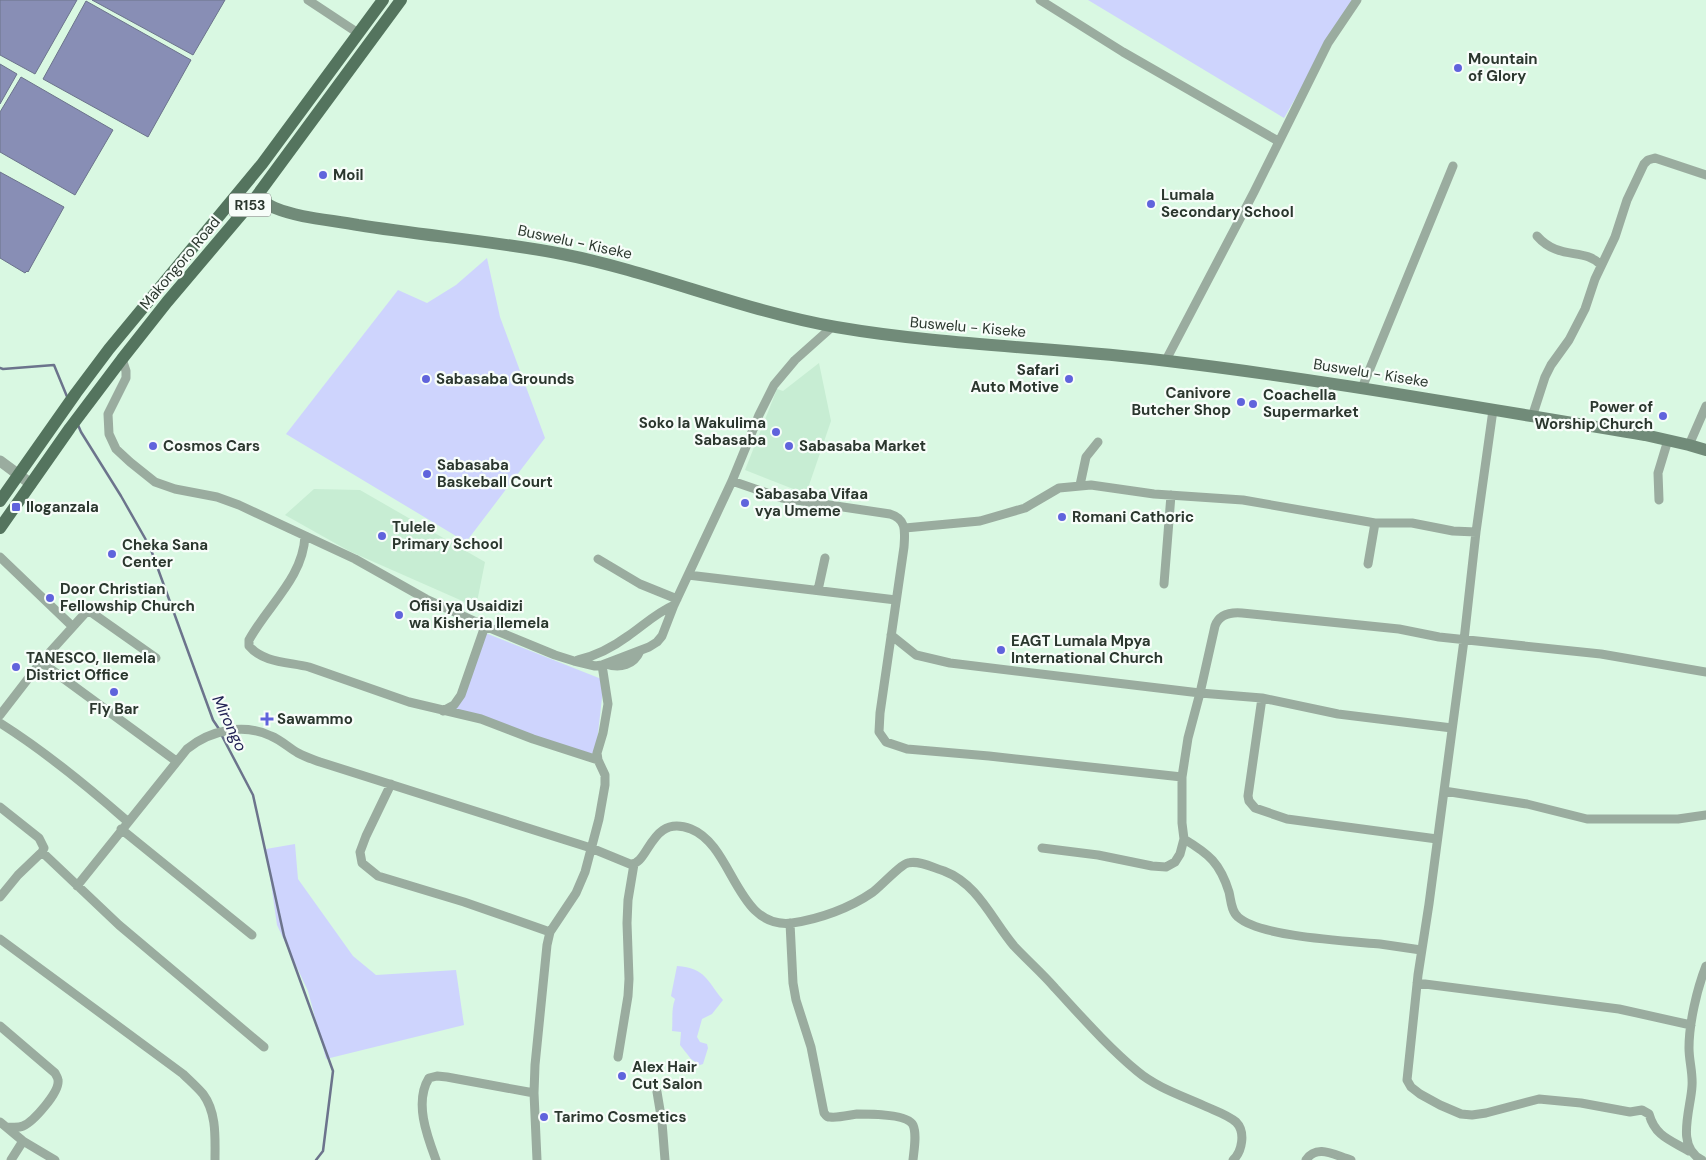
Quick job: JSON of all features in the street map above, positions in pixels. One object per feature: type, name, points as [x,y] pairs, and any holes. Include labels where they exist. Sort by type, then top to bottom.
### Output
[{"type":"main road","name":"Makongoro Road","points":[[18,475],[109,349],[235,198],[383,0]]},
{"type":"main road","name":"Makongoro Road","points":[[31,484],[122,359],[167,302],[256,198],[401,0]]},
{"type":"main road","name":"Buswelu - Kiseke","points":[[256,198],[275,208],[315,217],[394,230],[529,248],[580,258],[789,317],[832,326],[945,342],[1166,360],[1362,388],[1668,440],[1706,450]]},
{"type":"main road","name":"R153","points":[[0,501],[18,475]]},
{"type":"main road","name":"R153","points":[[0,528],[31,484]]},
{"type":"street","points":[[308,0],[358,33]]},
{"type":"street","points":[[1040,0],[1123,52],[1278,141]]},
{"type":"street","points":[[1166,360],[1294,113],[1328,43],[1357,0]]},
{"type":"street","points":[[1532,417],[1545,377],[1555,358],[1579,323],[1601,266],[1615,238],[1641,168],[1648,160],[1654,158],[1706,175]]},
{"type":"street","points":[[1362,388],[1453,166]]},
{"type":"street","name":"Buswelu - Kiseke","points":[[235,198],[256,198]]},
{"type":"street","points":[[1537,236],[1547,247],[1588,258],[1601,266]]},
{"type":"street","points":[[122,359],[126,378],[108,414],[109,434],[116,449],[154,482],[175,489],[216,497],[239,505],[355,558],[426,599],[485,626],[554,655],[594,666],[604,665],[640,651],[657,642],[662,636],[774,385],[796,360],[832,326]]},
{"type":"street","points":[[1689,445],[1706,406]]},
{"type":"street","points":[[1493,410],[1444,791],[1421,950],[1407,1080],[1411,1087],[1420,1094],[1461,1114],[1472,1115],[1539,1099],[1581,1103],[1630,1112],[1642,1110],[1649,1114],[1651,1123],[1657,1131],[1702,1160]]},
{"type":"street","points":[[1659,500],[1658,473],[1668,440]]},
{"type":"street","points":[[1080,485],[1082,468],[1086,457],[1098,442]]},
{"type":"street","points":[[0,461],[31,484]]},
{"type":"street","points":[[732,482],[782,498],[894,515],[902,520],[905,528],[880,713],[880,732],[886,742],[907,749],[1182,777]]},
{"type":"street","points":[[905,528],[980,521],[1025,508],[1059,488],[1080,485],[1172,495],[1243,500],[1375,523],[1412,523],[1459,532],[1476,532]]},
{"type":"street","points":[[1164,584],[1172,495]]},
{"type":"street","points":[[1368,564],[1375,523]]},
{"type":"street","points":[[305,536],[303,553],[293,576],[252,633],[249,646],[253,651],[271,659],[309,667],[372,690],[443,711],[481,719],[527,737],[598,760]]},
{"type":"street","points":[[0,557],[72,626]]},
{"type":"street","points":[[818,590],[825,558]]},
{"type":"street","points":[[598,559],[676,602]]},
{"type":"street","points":[[688,575],[896,600]]},
{"type":"street","points":[[574,661],[602,652],[627,637],[658,613],[676,602]]},
{"type":"street","points":[[0,715],[41,662],[86,611],[89,610],[156,658]]},
{"type":"street","points":[[1042,848],[1166,868],[1175,862],[1180,854],[1184,838],[1182,823],[1182,777],[1188,738],[1217,621],[1221,617],[1231,614],[1280,616],[1328,623],[1399,629],[1464,640],[1601,654],[1706,672]]},
{"type":"street","points":[[443,711],[454,705],[461,695],[472,668],[485,626]]},
{"type":"street","points":[[891,635],[916,655],[930,659],[986,668],[1200,693],[1262,698],[1338,714],[1452,728]]},
{"type":"street","points":[[41,662],[176,761]]},
{"type":"street","points":[[538,1160],[534,1094],[535,1065],[545,959],[550,932],[576,893],[585,872],[605,785],[605,775],[598,760],[608,704],[604,665]]},
{"type":"street","points":[[1262,698],[1248,796],[1249,801],[1255,808],[1286,819],[1437,839]]},
{"type":"street","points":[[0,723],[65,768],[124,825],[252,935]]},
{"type":"street","points":[[77,886],[124,825],[187,749],[198,740],[226,730],[259,731],[272,736],[308,757],[591,848],[634,864],[639,862],[654,836],[659,832],[675,826],[690,828],[702,836],[715,850],[757,913],[770,921],[790,923],[824,915],[858,901],[885,882],[903,865],[914,862],[946,872],[969,886],[1016,948],[1100,1036],[1137,1071],[1162,1087],[1231,1118],[1238,1124],[1241,1132],[1241,1156],[1233,1160]]},
{"type":"street","points":[[391,784],[360,852],[362,863],[366,867],[378,876],[464,902],[550,932]]},
{"type":"street","points":[[1444,791],[1527,804],[1587,819],[1678,819],[1706,815]]},
{"type":"street","points":[[0,807],[38,838],[43,843],[44,848],[0,896]]},
{"type":"street","points":[[1184,838],[1206,853],[1215,862],[1223,876],[1237,916],[1249,923],[1280,932],[1421,950]]},
{"type":"street","points":[[42,852],[148,950],[264,1046]]},
{"type":"street","points":[[618,1057],[628,996],[627,908],[634,864]]},
{"type":"street","points":[[790,923],[793,983],[796,1000],[812,1047],[824,1113],[827,1117],[859,1114],[909,1120],[913,1124],[914,1131],[913,1160]]},
{"type":"street","points":[[0,939],[183,1074],[202,1094],[210,1106],[216,1130],[215,1160]]},
{"type":"street","points":[[1685,1160],[1689,1150],[1687,1131],[1692,1085],[1689,1047],[1691,1025],[1697,994],[1706,966]]},
{"type":"street","points":[[1417,983],[1619,1009],[1691,1025]]},
{"type":"street","points":[[0,1026],[55,1073],[58,1080],[57,1088],[33,1119],[22,1126],[4,1124]]},
{"type":"street","points":[[436,1160],[422,1113],[425,1086],[429,1078],[433,1076],[447,1077],[534,1094]]},
{"type":"street","points":[[658,1092],[664,1160]]},
{"type":"street","points":[[4,1124],[23,1140],[55,1160]]},
{"type":"street","points":[[11,1160],[23,1140]]},
{"type":"street","points":[[1306,1160],[1311,1153],[1317,1151],[1351,1160]]},
{"type":"shaded area","points":[[0,0],[77,0],[35,74],[0,55]]},
{"type":"shaded area","points":[[92,0],[225,0],[193,55]]},
{"type":"shaded area","points":[[1088,0],[1352,0],[1284,118]]},
{"type":"shaded area","points":[[86,1],[191,60],[148,137],[43,79]]},
{"type":"shaded area","points":[[0,64],[17,74],[0,104]]},
{"type":"shaded area","points":[[21,77],[113,130],[75,195],[0,152],[0,112]]},
{"type":"shaded area","points":[[0,172],[64,207],[28,272],[25,273],[0,258]]},
{"type":"shaded area","name":"Sabasaba Grounds","points":[[487,258],[500,317],[545,438],[466,542],[286,434],[398,290],[427,303],[456,285]]},
{"type":"shaded area","name":"Sabasaba Market","points":[[819,363],[831,421],[806,494],[745,470],[777,389],[783,391]]},
{"type":"shaded area","name":"Tulele Primary School","points":[[314,489],[360,490],[485,562],[476,607],[349,551],[285,515]]},
{"type":"shaded area","points":[[483,632],[604,680],[595,760],[455,710]]},
{"type":"shaded area","points":[[295,844],[298,879],[353,956],[376,975],[456,970],[464,1025],[326,1059],[308,991],[277,925],[266,849]]},
{"type":"shaded area","points":[[677,966],[694,969],[700,973],[709,981],[723,1000],[712,1014],[702,1019],[697,1037],[700,1042],[707,1044],[708,1048],[703,1064],[700,1065],[691,1059],[680,1045],[681,1032],[672,1031],[675,999],[671,996]]},
{"type":"waterway","name":"Mirongo","points":[[0,368],[54,365],[68,399]]},
{"type":"waterway","name":"Mirongo","points":[[78,425],[150,547],[213,720],[219,729]]},
{"type":"waterway","name":"Mirongo","points":[[221,734],[253,795],[284,936],[333,1071],[323,1151],[316,1160]]},
{"type":"place","name":"Mountain of Glory","points":[[1458,68]]},
{"type":"place","name":"Moil","points":[[323,175]]},
{"type":"place","name":"Lumala Secondary School","points":[[1151,204]]},
{"type":"place","name":"Sabasaba Grounds","points":[[426,379]]},
{"type":"place","name":"Safari Auto Motive","points":[[1069,379]]},
{"type":"place","name":"Canivore Butcher Shop","points":[[1241,402]]},
{"type":"place","name":"Coachella Supermarket","points":[[1253,404]]},
{"type":"place","name":"Power of Worship Church","points":[[1663,416]]},
{"type":"place","name":"Soko la Wakulima Sabasaba","points":[[776,432]]},
{"type":"place","name":"Cosmos Cars","points":[[153,446]]},
{"type":"place","name":"Sabasaba Market","points":[[789,446]]},
{"type":"place","name":"Sabasaba Baskeball Court","points":[[427,474]]},
{"type":"place","name":"Sabasaba Vifaa vya Umeme","points":[[745,503]]},
{"type":"place","name":"Iloganzala","points":[[16,507]]},
{"type":"place","name":"Romani Cathoric","points":[[1062,517]]},
{"type":"place","name":"Tulele Primary School","points":[[382,536]]},
{"type":"place","name":"Cheka Sana Center","points":[[112,554]]},
{"type":"place","name":"Door Christian Fellowship Church","points":[[50,598]]},
{"type":"place","name":"Ofisi ya Usaidizi wa Kisheria Ilemela","points":[[399,615]]},
{"type":"place","name":"EAGT Lumala Mpya International Church","points":[[1001,650]]},
{"type":"place","name":"TANESCO, Ilemela District Office","points":[[16,667]]},
{"type":"place","name":"Fly Bar","points":[[114,692]]},
{"type":"place","name":"Sawammo","points":[[267,719]]},
{"type":"place","name":"Alex Hair Cut Salon","points":[[622,1076]]},
{"type":"place","name":"Tarimo Cosmetics","points":[[544,1117]]}]
